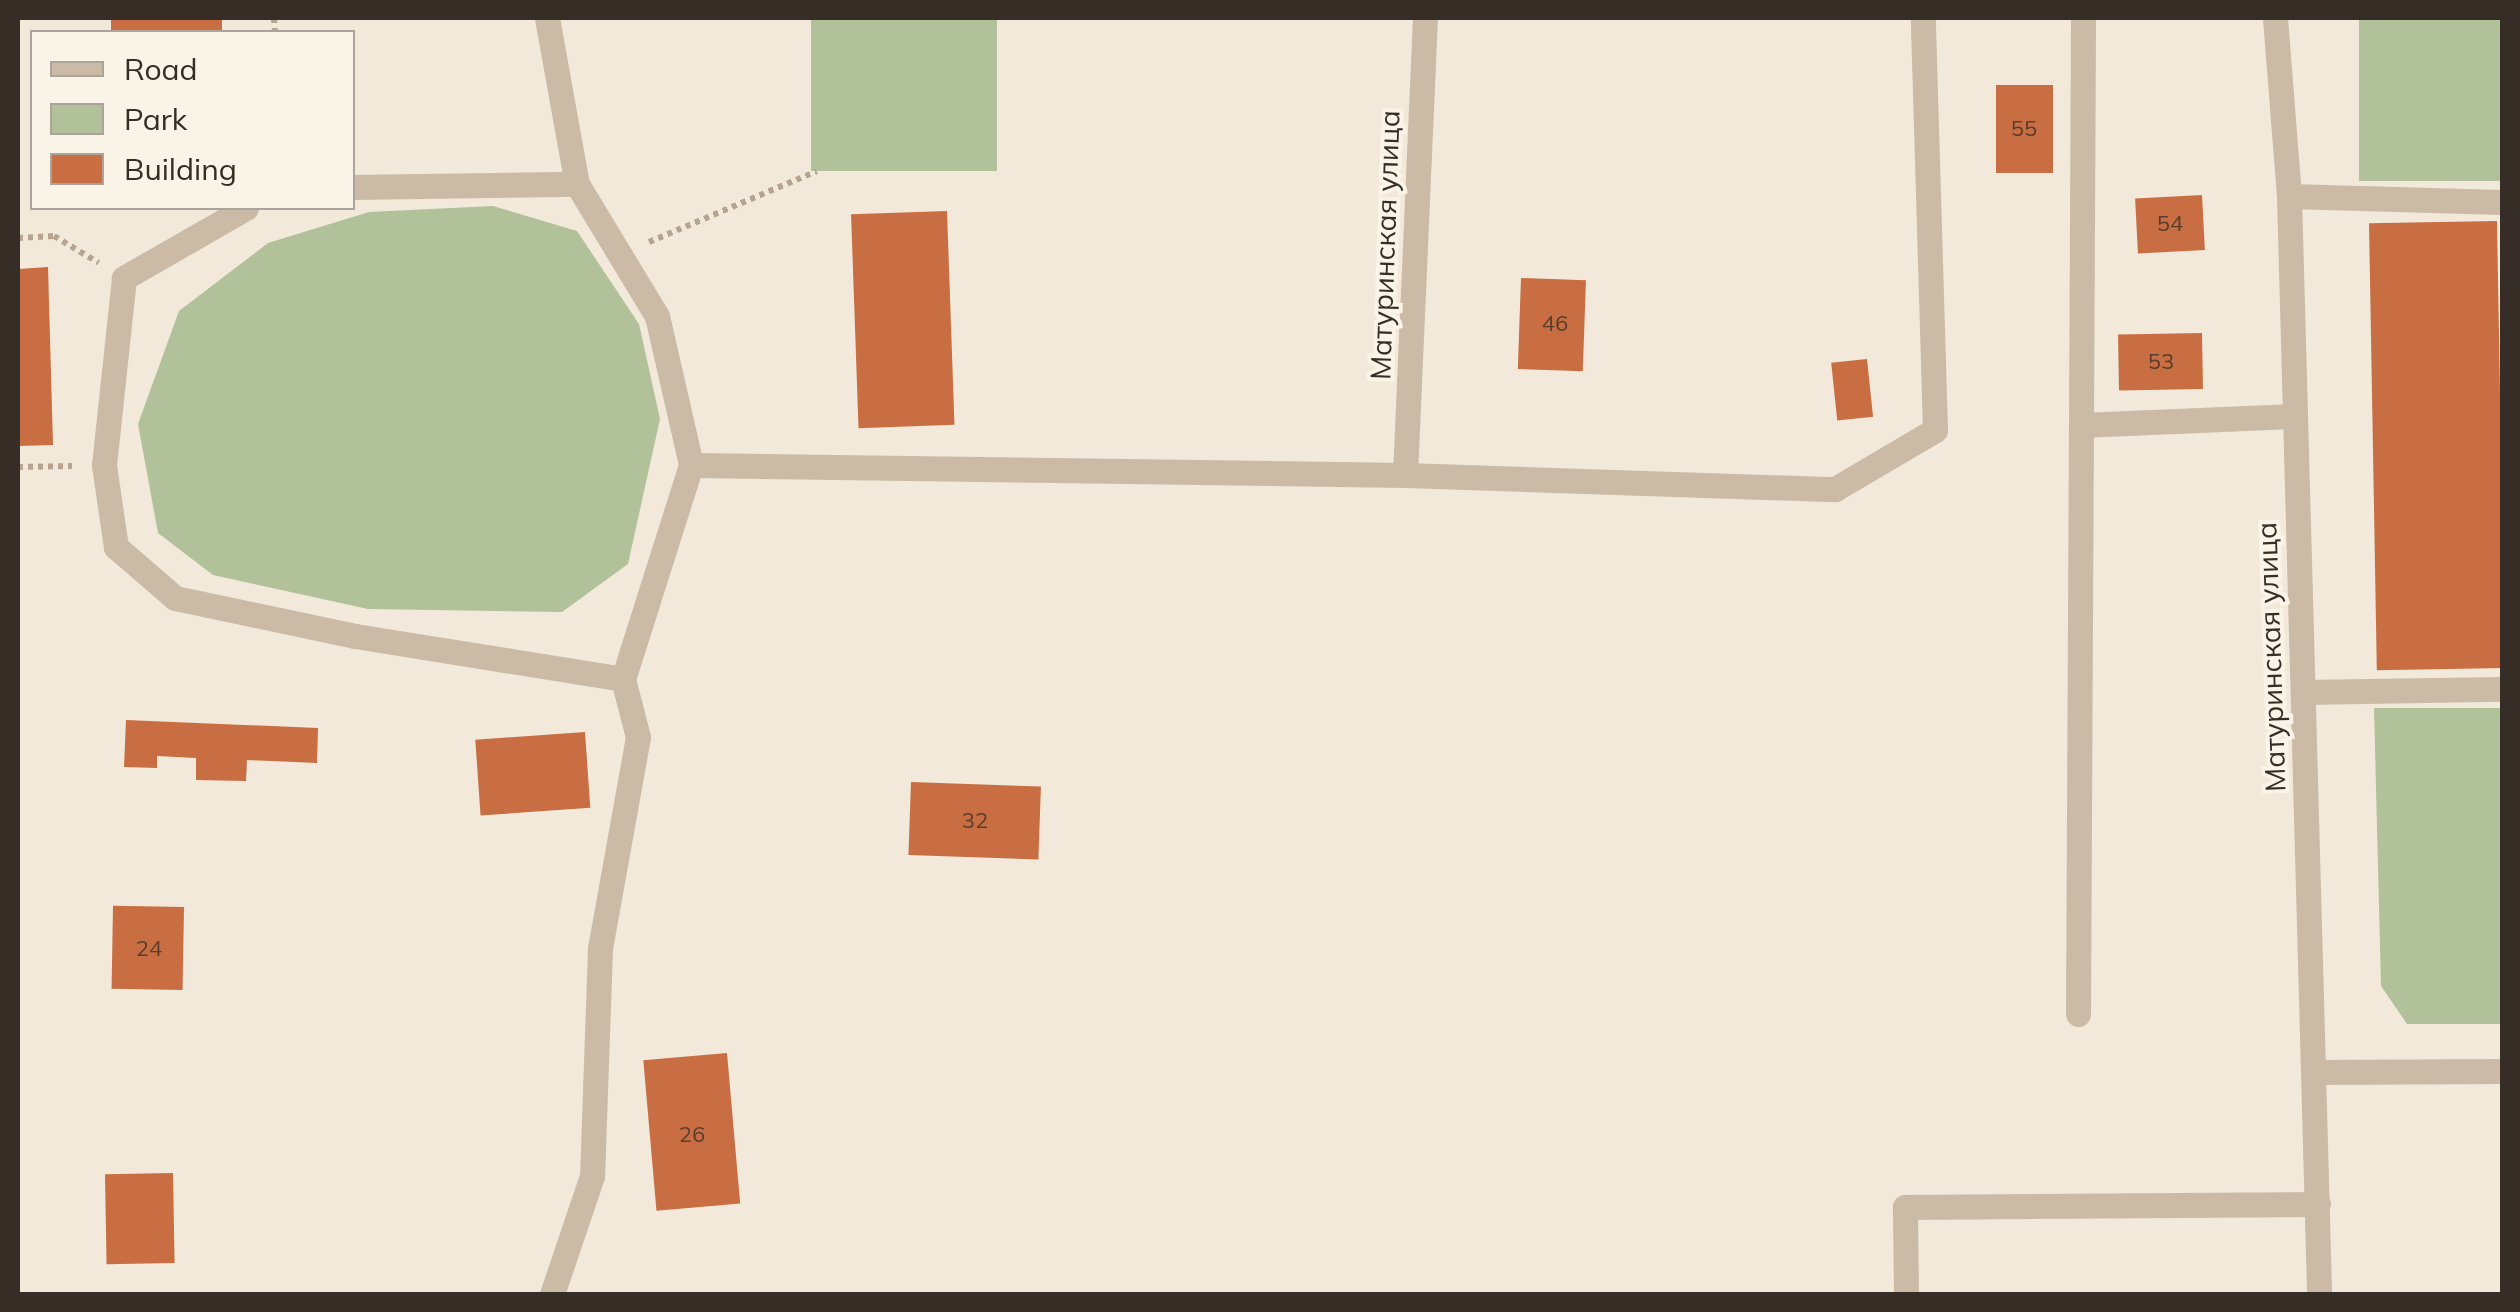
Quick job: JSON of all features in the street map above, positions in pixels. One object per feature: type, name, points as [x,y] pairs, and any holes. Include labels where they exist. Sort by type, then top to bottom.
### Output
[{"type":"street","points":[[547,18],[577,184],[657,316],[691,465],[624,679],[638,737],[600,950],[592,1176],[552,1294]]},
{"type":"street","name":"Матуринская улица","points":[[1405,475],[1425,18]]},
{"type":"street","points":[[691,465],[1405,475],[1835,488],[1935,430],[1923,18]]},
{"type":"street","points":[[2078,1014],[2083,18]]},
{"type":"street","name":"Матуринская улица","points":[[2275,18],[2289,196],[2316,1072],[2319,1294]]},
{"type":"street","points":[[355,187],[577,184]]},
{"type":"street","points":[[2289,196],[2502,202]]},
{"type":"street","points":[[243,210],[124,278],[104,465],[116,547],[174,598],[356,636],[624,679]]},
{"type":"street","points":[[2081,426],[2293,416]]},
{"type":"street","points":[[2302,692],[2502,689]]},
{"type":"street","points":[[2316,1072],[2502,1071]]},
{"type":"street","points":[[1906,1294],[1905,1206],[2318,1204]]},
{"type":"path","points":[[620,254],[818,171]]},
{"type":"path","points":[[18,238],[54,236],[124,278]]},
{"type":"path","points":[[18,468],[104,465]]},
{"type":"green space","points":[[811,18],[997,18],[997,171],[811,171]]},
{"type":"green space","points":[[2359,18],[2502,18],[2502,181],[2359,181]]},
{"type":"green space","points":[[493,206],[577,231],[639,324],[660,419],[628,564],[562,612],[368,609],[213,575],[158,533],[138,424],[179,311],[268,243],[369,212]]},
{"type":"green space","points":[[2374,708],[2502,708],[2502,1024],[2407,1024],[2381,986]]},
{"type":"building","points":[[111,18],[222,18],[222,30],[111,30]]},
{"type":"building","points":[[1996,85],[2053,85],[2053,173],[1996,173]]},
{"type":"building","points":[[2202,195],[2205,250],[2138,253],[2135,199]]},
{"type":"building","points":[[947,211],[954,425],[859,428],[851,214]]},
{"type":"building","points":[[2497,221],[2502,668],[2377,670],[2369,223]]},
{"type":"building","points":[[48,267],[53,445],[18,446],[18,269]]},
{"type":"building","points":[[1521,278],[1586,280],[1583,371],[1518,369]]},
{"type":"building","points":[[2202,333],[2203,389],[2119,390],[2118,334]]},
{"type":"building","points":[[1867,359],[1873,417],[1837,420],[1831,363]]},
{"type":"building","points":[[126,720],[318,728],[317,763],[247,760],[246,781],[196,780],[196,758],[157,756],[157,768],[124,767]]},
{"type":"building","points":[[585,732],[590,808],[481,815],[475,740]]},
{"type":"building","points":[[911,782],[1041,787],[1038,859],[908,855]]},
{"type":"building","points":[[113,906],[184,907],[183,990],[112,989]]},
{"type":"building","points":[[727,1053],[740,1203],[656,1211],[643,1060]]},
{"type":"building","points":[[173,1173],[175,1263],[107,1264],[105,1174]]}]
